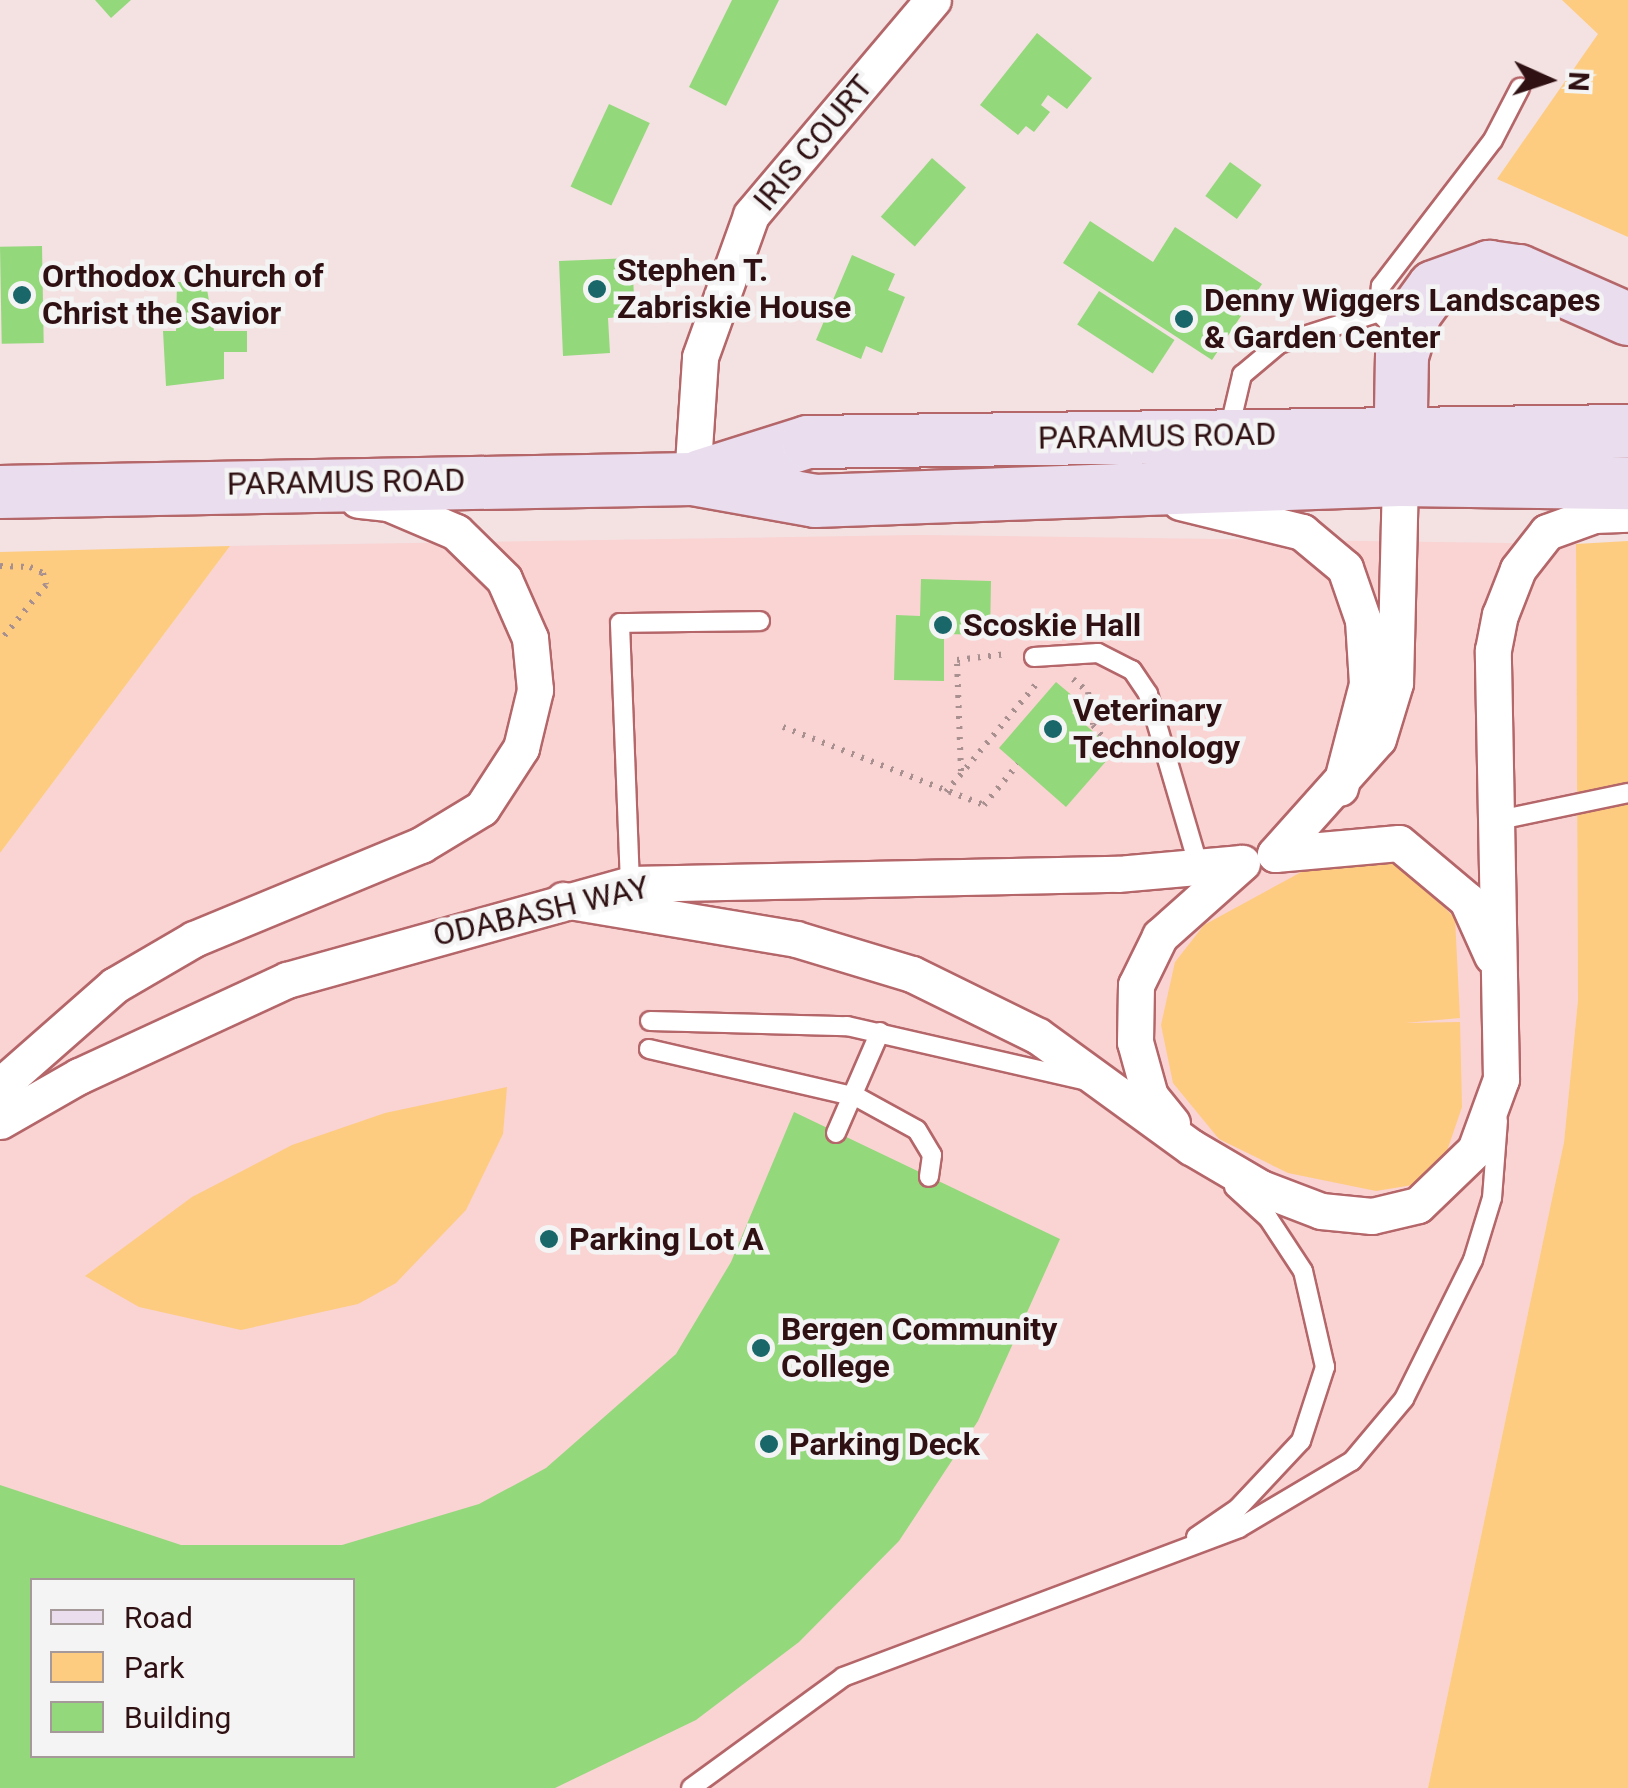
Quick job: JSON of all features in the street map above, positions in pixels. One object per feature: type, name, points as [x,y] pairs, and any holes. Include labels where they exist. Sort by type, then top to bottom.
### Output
[{"type":"main road","points":[[1400,457],[1393,326],[1414,313],[1434,287],[1489,267],[1520,272],[1628,319]]},
{"type":"main road","name":"PARAMUS ROAD","points":[[0,492],[218,484],[692,478],[815,501],[1144,493],[1400,457],[1628,431]]},
{"type":"main road","name":"PARAMUS ROAD","points":[[692,478],[808,442],[1228,435],[1628,483]]},
{"type":"street","name":"IRIS COURT","points":[[692,478],[700,357],[751,215],[933,0]]},
{"type":"street","points":[[1191,1147],[1150,1096],[1135,1042],[1136,985],[1160,936],[1340,788],[1378,740],[1395,683],[1400,457]]},
{"type":"street","points":[[0,1086],[116,986],[194,938],[421,844],[482,808],[520,748],[535,690],[530,638],[504,579],[456,532],[388,504],[218,484]]},
{"type":"street","points":[[1144,493],[1302,532],[1344,568],[1362,620],[1366,684],[1340,788]]},
{"type":"street","points":[[562,900],[796,940],[912,974],[988,1006],[1191,1147],[1321,1211],[1372,1216],[1418,1205],[1448,1184],[1475,1150],[1501,1079],[1496,966],[1499,820],[1494,650],[1518,568],[1547,532],[1594,515],[1628,514]]},
{"type":"street","name":"ODABASH WAY","points":[[0,1121],[79,1076],[288,980],[630,884],[1199,867],[1399,843],[1468,900],[1496,966]]},
{"type":"lane","points":[[1228,435],[1242,375],[1279,344],[1393,326],[1381,286],[1493,140],[1520,88]]},
{"type":"lane","points":[[630,884],[620,623],[760,621]]},
{"type":"lane","points":[[1034,657],[1098,653],[1132,670],[1148,694],[1199,867]]},
{"type":"lane","points":[[1499,820],[1628,794]]},
{"type":"lane","points":[[650,1021],[756,1018],[880,1032],[1109,1088]]},
{"type":"lane","points":[[836,1132],[857,1096],[880,1032]]},
{"type":"lane","points":[[649,1049],[857,1096],[917,1130],[932,1154],[929,1176]]},
{"type":"lane","points":[[691,1788],[843,1677],[1175,1552],[1298,1500],[1352,1461],[1404,1399],[1473,1260],[1492,1198],[1501,1079]]},
{"type":"lane","points":[[1175,1552],[1238,1508],[1301,1441],[1325,1368],[1303,1270],[1268,1218],[1191,1147]]},
{"type":"path","points":[[0,566],[43,572],[46,586],[0,642]]},
{"type":"path","points":[[961,774],[957,660],[1007,654]]},
{"type":"path","points":[[946,792],[1052,666]]},
{"type":"path","points":[[1068,674],[1088,692],[1093,724],[1109,745]]},
{"type":"path","points":[[782,727],[984,805],[1018,764]]},
{"type":"shaded area","name":"Bergen Community College","points":[[919,535],[1576,544],[1578,1000],[1564,1142],[1428,1788],[0,1788],[0,853],[230,546]]},
{"type":"green space","points":[[1562,0],[1628,0],[1628,237],[1497,179],[1598,34]]},
{"type":"green space","points":[[1628,541],[1628,1788],[1428,1788],[1564,1142],[1578,1000],[1576,544]]},
{"type":"green space","points":[[230,546],[0,853],[0,552]]},
{"type":"green space","points":[[1387,852],[1455,918],[1460,1018],[1405,1023],[1460,1022],[1462,1107],[1448,1148],[1455,1152],[1419,1184],[1376,1191],[1288,1173],[1219,1139],[1173,1083],[1161,1025],[1175,962],[1204,925],[1305,870]]},
{"type":"green space","points":[[507,1087],[503,1134],[466,1210],[396,1283],[358,1304],[241,1330],[139,1307],[85,1276],[192,1197],[292,1145],[385,1113]]},
{"type":"building","points":[[95,0],[131,0],[111,18]]},
{"type":"building","points":[[732,0],[779,0],[726,106],[689,87]]},
{"type":"building","points":[[1037,33],[1092,78],[1067,109],[1048,95],[1041,105],[1050,112],[1034,132],[1026,126],[1018,135],[980,105]]},
{"type":"building","points":[[609,104],[650,123],[611,205],[571,186]]},
{"type":"building","points":[[932,158],[966,188],[915,246],[881,217]]},
{"type":"building","points":[[1230,162],[1262,185],[1237,219],[1205,196]]},
{"type":"building","points":[[1090,221],[1153,262],[1175,227],[1262,284],[1212,360],[1063,263]]},
{"type":"building","name":"Orthodox Church of Christ the Savior","points":[[42,246],[44,343],[2,344],[0,247]]},
{"type":"building","points":[[852,255],[895,274],[888,290],[905,297],[882,353],[866,346],[861,359],[816,340]]},
{"type":"building","name":"Stephen T. Zabriskie House","points":[[632,258],[635,316],[608,318],[610,353],[563,356],[559,261]]},
{"type":"building","points":[[177,282],[206,283],[214,331],[247,331],[247,352],[224,352],[224,379],[166,386],[163,331],[176,331]]},
{"type":"building","points":[[1099,291],[1174,340],[1153,374],[1077,325]]},
{"type":"building","name":"Scoskie Hall","points":[[921,579],[991,581],[990,635],[944,634],[944,681],[894,680],[896,615],[920,616]]},
{"type":"building","name":"Veterinary Technology","points":[[1056,682],[1081,703],[1072,713],[1115,751],[1066,807],[999,748]]},
{"type":"building","name":"Parking Deck","points":[[794,1112],[1060,1239],[978,1421],[899,1541],[799,1642],[696,1720],[555,1788],[0,1788],[0,1485],[181,1545],[342,1545],[479,1504],[546,1468],[676,1354],[731,1262]]},
{"type":"place","name":"Stephen T. Zabriskie House","points":[[597,289]]},
{"type":"place","name":"Orthodox Church of Christ the Savior","points":[[22,295]]},
{"type":"place","name":"Denny Wiggers Landscapes & Garden Center","points":[[1184,319]]},
{"type":"place","name":"Scoskie Hall","points":[[943,625]]},
{"type":"place","name":"Veterinary Technology","points":[[1053,729]]},
{"type":"place","name":"Parking Lot A","points":[[549,1239]]},
{"type":"place","name":"Bergen Community College","points":[[761,1348]]},
{"type":"place","name":"Parking Deck","points":[[769,1444]]}]
